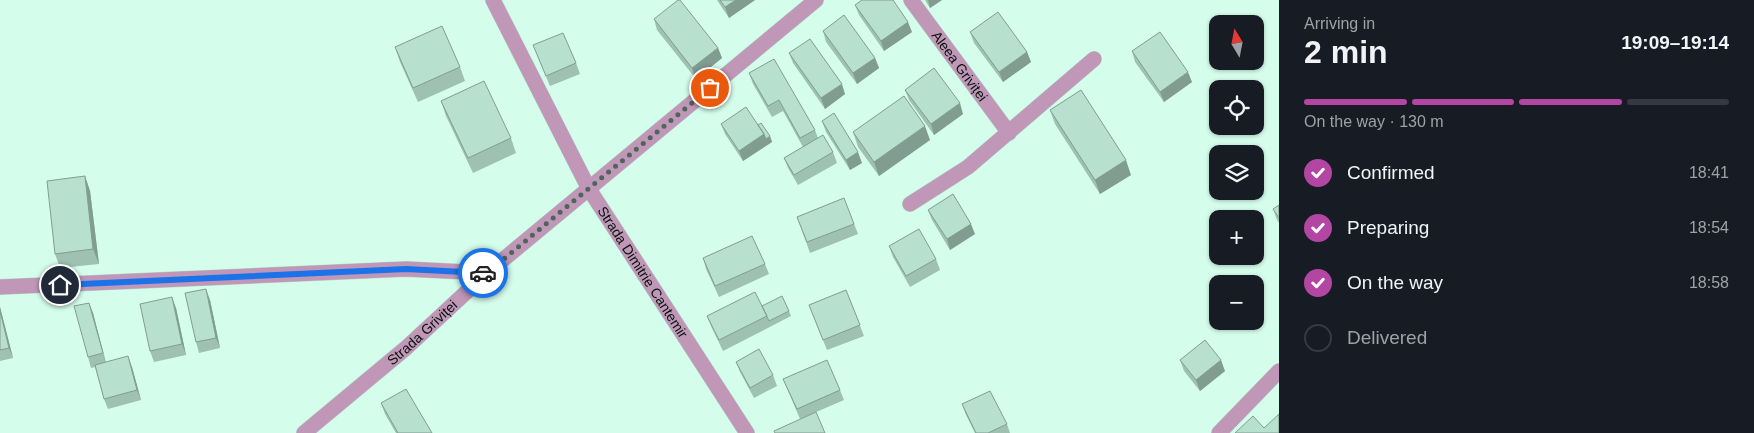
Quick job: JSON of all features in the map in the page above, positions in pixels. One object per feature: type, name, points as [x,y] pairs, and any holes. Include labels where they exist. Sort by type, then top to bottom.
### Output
[{"type":"street","name":"Strada Dimitrie Cantemir","points":[[493,0],[589,189],[748,433]]},
{"type":"street","name":"Strada Griviței","points":[[304,433],[406,348],[487,273],[816,0]]},
{"type":"street","name":"Aleea Griviței","points":[[911,0],[1009,133]]},
{"type":"street","points":[[910,204],[968,168],[1094,59]]},
{"type":"street","points":[[0,287],[406,269],[487,273]]},
{"type":"street","points":[[1219,433],[1279,371]]},
{"type":"building","points":[[680,0],[718,48],[692,68],[654,19]]},
{"type":"building","points":[[720,0],[736,0],[725,7]]},
{"type":"building","points":[[862,0],[893,0],[908,22],[881,41],[855,5]]},
{"type":"building","points":[[998,12],[1027,52],[999,72],[970,32]]},
{"type":"building","points":[[844,15],[875,58],[853,73],[823,31]]},
{"type":"building","points":[[442,26],[460,67],[413,88],[395,47]]},
{"type":"building","points":[[1160,32],[1188,72],[1160,92],[1132,51]]},
{"type":"building","points":[[563,33],[576,63],[546,76],[533,45]]},
{"type":"building","points":[[810,39],[842,84],[821,98],[789,53]]},
{"type":"building","points":[[774,59],[815,130],[800,138],[779,100],[768,106],[749,73]]},
{"type":"building","points":[[934,68],[960,103],[931,124],[905,90]]},
{"type":"building","points":[[484,81],[511,138],[468,158],[441,101]]},
{"type":"building","points":[[1081,90],[1126,160],[1095,180],[1050,110]]},
{"type":"building","points":[[904,96],[925,126],[874,162],[853,132]]},
{"type":"building","points":[[746,107],[764,134],[739,151],[721,124]]},
{"type":"building","points":[[834,113],[858,152],[846,160],[822,121]]},
{"type":"building","points":[[761,123],[770,136],[766,139],[758,125]]},
{"type":"building","points":[[823,135],[833,152],[794,175],[784,158]]},
{"type":"building","points":[[85,176],[93,249],[55,254],[47,181]]},
{"type":"building","points":[[953,194],[971,224],[947,239],[928,210]]},
{"type":"building","points":[[844,198],[854,224],[807,242],[797,217]]},
{"type":"building","points":[[1279,205],[1279,218],[1273,209]]},
{"type":"building","points":[[919,229],[936,259],[906,276],[889,246]]},
{"type":"building","points":[[752,236],[765,264],[715,286],[703,258]]},
{"type":"building","points":[[206,289],[216,338],[196,342],[185,293]]},
{"type":"building","points":[[846,290],[860,325],[823,340],[809,305]]},
{"type":"building","points":[[755,292],[767,316],[719,340],[707,316]]},
{"type":"building","points":[[782,296],[789,311],[769,321],[762,306]]},
{"type":"building","points":[[172,297],[182,344],[150,351],[140,304]]},
{"type":"building","points":[[89,303],[103,353],[88,357],[74,306]]},
{"type":"building","points":[[0,311],[9,348],[0,350]]},
{"type":"building","points":[[1205,340],[1221,360],[1196,380],[1180,360]]},
{"type":"building","points":[[759,349],[773,375],[750,388],[736,362]]},
{"type":"building","points":[[128,356],[137,390],[104,399],[95,365]]},
{"type":"building","points":[[827,360],[840,390],[797,409],[783,379]]},
{"type":"building","points":[[406,389],[432,433],[398,433],[381,403]]},
{"type":"building","points":[[990,391],[1007,424],[988,433],[976,433],[962,404]]},
{"type":"building","points":[[816,412],[825,433],[775,433],[774,431]]},
{"type":"building","points":[[1279,414],[1279,433],[1235,433],[1253,416],[1264,428]]},
{"type":"way so far","points":[[483,273],[487,273],[710,88]]},
{"type":"route","points":[[60,285],[406,269],[483,273]]}]
